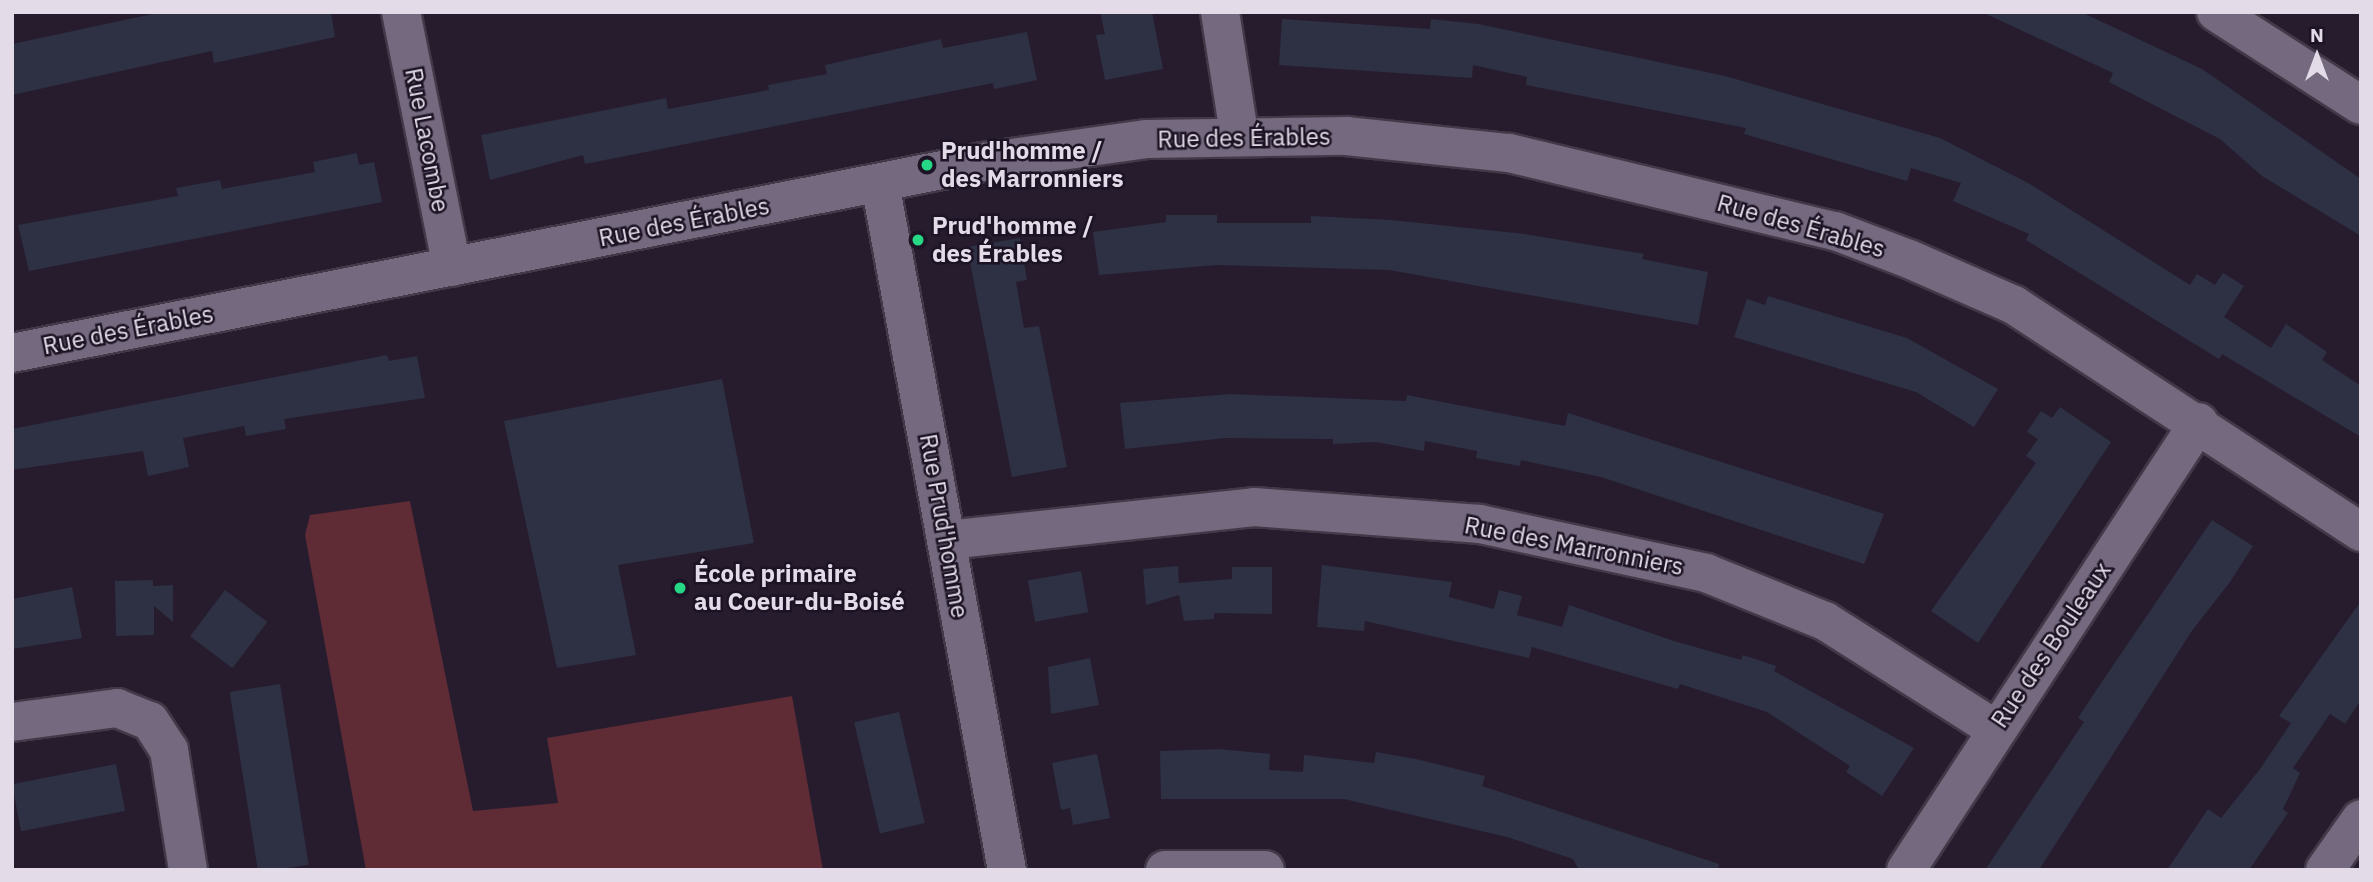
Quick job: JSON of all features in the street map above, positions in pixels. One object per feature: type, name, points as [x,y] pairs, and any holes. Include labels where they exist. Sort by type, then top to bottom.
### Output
[{"type":"street","name":"Rue Lacombe","points":[[401,12],[452,267]]},
{"type":"street","points":[[1220,12],[1239,134]]},
{"type":"street","points":[[2216,12],[2361,105]]},
{"type":"street","name":"Rue des Érables","points":[[12,352],[880,183],[1074,148],[1239,134],[1346,136],[1509,153],[1835,231],[2014,305],[2199,422],[2361,532]]},
{"type":"street","name":"Rue Prud'homme","points":[[880,183],[1007,870]]},
{"type":"street","name":"Rue des Bouleaux","points":[[1906,870],[1995,729],[2199,422]]},
{"type":"street","name":"Rue des Marronniers","points":[[947,540],[1254,507],[1480,524],[1706,573],[1825,621],[1995,729]]},
{"type":"street","points":[[12,722],[117,708],[150,720],[169,750],[188,870]]},
{"type":"street","points":[[2325,870],[2361,819]]},
{"type":"street","points":[[1165,870],[1265,870]]},
{"type":"shaded area","points":[[410,501],[473,811],[558,803],[547,738],[792,696],[823,870],[366,870],[305,535],[310,515]]},
{"type":"building","points":[[162,12],[331,12],[335,37],[214,63],[212,51],[12,95],[12,44]]},
{"type":"building","points":[[1100,12],[1152,12],[1163,69],[1105,80],[1096,35],[1105,34]]},
{"type":"building","points":[[1982,12],[2081,12],[2202,69],[2361,179],[2361,236],[2262,176],[2220,139],[2109,82],[2113,73]]},
{"type":"building","points":[[1282,19],[1430,29],[1431,19],[1478,24],[1725,76],[1940,138],[2030,184],[2190,285],[2197,274],[2215,285],[2223,273],[2244,286],[2224,317],[2271,348],[2286,324],[2327,352],[2322,360],[2361,386],[2361,437],[2222,354],[2219,359],[2026,240],[2029,234],[1953,201],[1961,183],[1911,168],[1907,181],[1744,134],[1746,128],[1526,85],[1527,77],[1473,65],[1472,78],[1279,65]]},
{"type":"building","points":[[1027,32],[1037,80],[994,89],[993,83],[585,164],[583,155],[490,180],[481,135],[666,98],[668,109],[769,90],[768,85],[827,74],[825,65],[941,39],[943,48]]},
{"type":"building","points":[[357,153],[359,165],[374,162],[382,202],[29,271],[18,225],[178,196],[176,188],[220,180],[222,189],[315,172],[313,162]]},
{"type":"building","points":[[1166,215],[1217,215],[1217,223],[1311,223],[1311,216],[1391,220],[1525,234],[1644,254],[1642,259],[1708,272],[1698,325],[1389,270],[1217,265],[1099,275],[1093,232],[1166,222]]},
{"type":"building","points":[[1020,238],[1027,280],[1016,282],[1024,328],[1039,326],[1067,467],[1012,477],[967,247]]},
{"type":"building","points":[[1768,296],[1907,338],[1998,389],[1974,427],[1916,392],[1734,337],[1747,299],[1765,305]]},
{"type":"building","points":[[387,355],[389,361],[417,356],[425,398],[284,419],[286,429],[246,436],[244,426],[183,438],[189,467],[148,476],[143,451],[12,470],[12,429]]},
{"type":"building","points":[[722,379],[754,543],[618,565],[636,655],[557,668],[504,421]]},
{"type":"building","points":[[1230,394],[1406,401],[1407,395],[1565,426],[1568,413],[1884,514],[1864,564],[1601,477],[1521,460],[1520,466],[1476,458],[1477,451],[1425,441],[1424,451],[1376,442],[1333,444],[1333,439],[1225,438],[1125,449],[1120,403]]},
{"type":"building","points":[[2060,407],[2111,442],[1978,643],[1931,611],[2036,463],[2026,456],[2038,439],[2027,432],[2041,411],[2052,418]]},
{"type":"building","points":[[2212,520],[2253,546],[2230,582],[2191,632],[2039,870],[1985,870],[2084,722],[2078,718]]},
{"type":"building","points":[[1322,565],[1452,582],[1449,597],[1494,609],[1499,590],[1522,596],[1517,615],[1562,627],[1569,605],[1674,641],[1741,660],[1743,655],[1776,666],[1774,671],[1914,748],[1882,796],[1846,772],[1850,766],[1767,712],[1680,684],[1678,689],[1532,647],[1529,658],[1365,621],[1364,631],[1317,627]]},
{"type":"building","points":[[1178,566],[1179,583],[1232,579],[1232,567],[1272,567],[1272,614],[1214,613],[1214,619],[1184,621],[1179,595],[1146,605],[1143,569]]},
{"type":"building","points":[[1081,571],[1088,612],[1035,622],[1028,580]]},
{"type":"building","points":[[153,580],[153,586],[173,585],[173,622],[154,606],[154,635],[116,636],[115,581]]},
{"type":"building","points":[[72,587],[82,638],[12,649],[12,599]]},
{"type":"building","points":[[225,590],[267,622],[232,668],[190,636]]},
{"type":"building","points":[[2361,601],[2361,700],[2345,724],[2330,714],[2293,768],[2300,773],[2283,809],[2288,813],[2249,870],[2167,870],[2208,809],[2221,818],[2260,769],[2291,723],[2279,716]]},
{"type":"building","points":[[1090,658],[1099,705],[1051,714],[1048,667]]},
{"type":"building","points":[[280,684],[309,865],[258,870],[230,692]]},
{"type":"building","points":[[899,712],[925,823],[880,833],[854,722]]},
{"type":"building","points":[[1219,749],[1270,754],[1269,770],[1303,772],[1304,755],[1374,763],[1376,752],[1416,759],[1485,776],[1482,786],[1719,864],[1718,870],[1579,870],[1573,859],[1507,837],[1344,799],[1161,799],[1160,751]]},
{"type":"building","points":[[1097,754],[1110,818],[1073,825],[1070,808],[1061,810],[1052,763]]},
{"type":"building","points":[[116,764],[125,811],[21,831],[12,784]]},
{"type":"place","name":"Prud'homme / des Marronniers","points":[[927,165]]},
{"type":"place","name":"Prud'homme / des Érables","points":[[918,240]]},
{"type":"place","name":"École primaire au Coeur‑du‑Boisé","points":[[680,588]]}]
